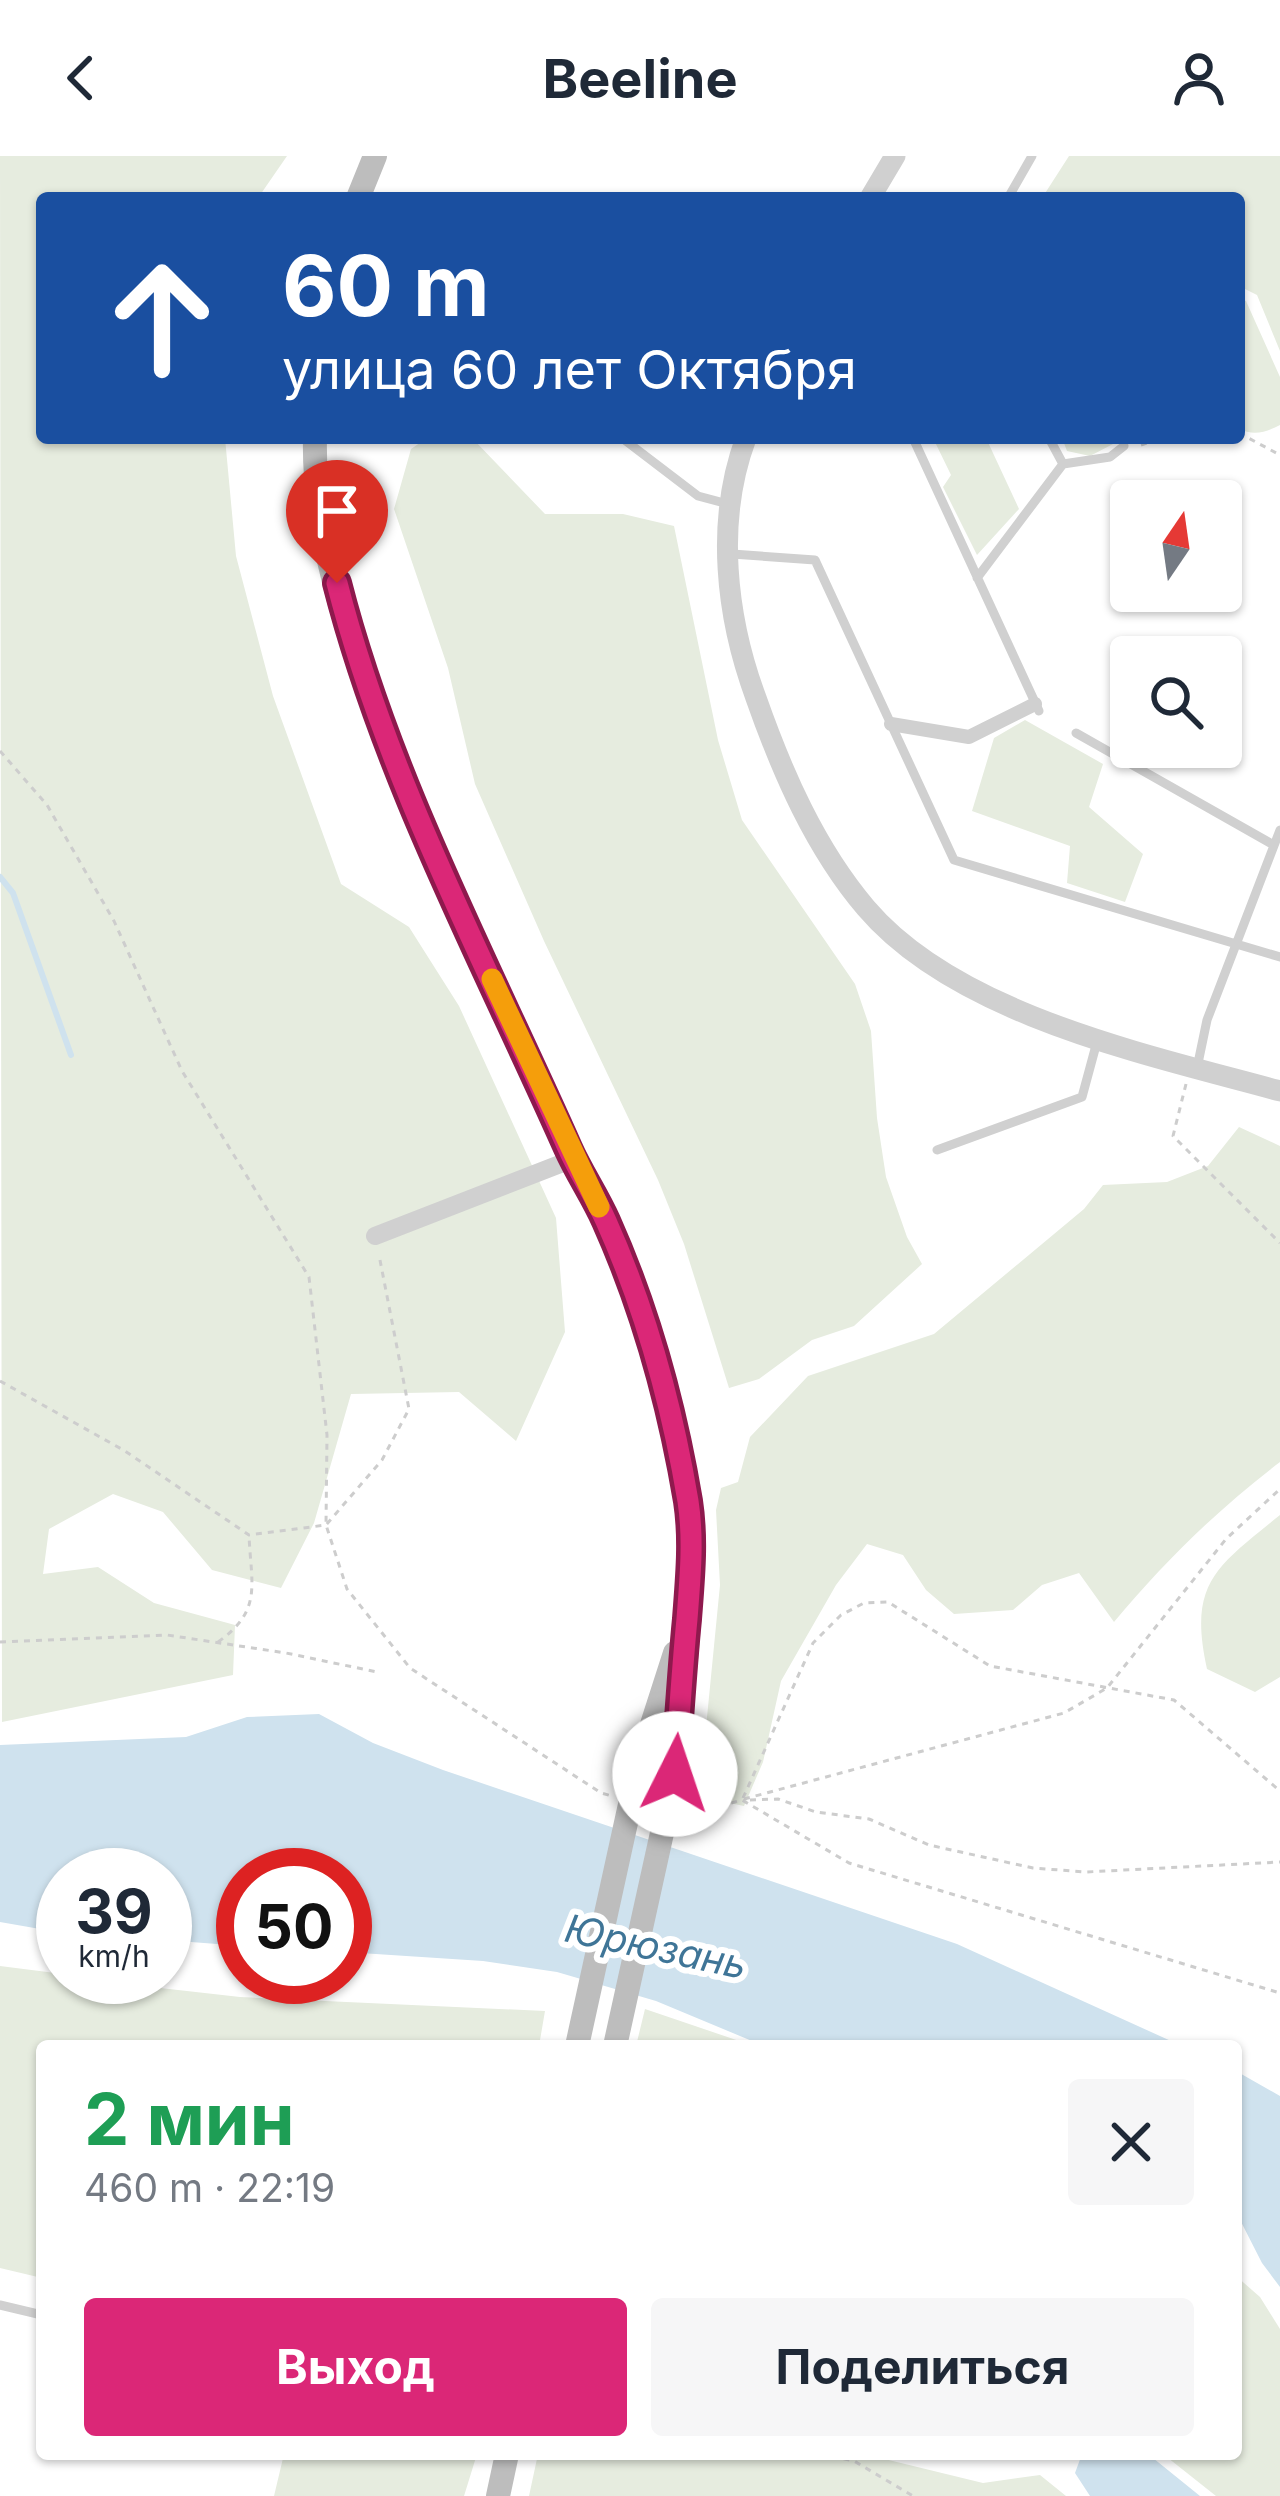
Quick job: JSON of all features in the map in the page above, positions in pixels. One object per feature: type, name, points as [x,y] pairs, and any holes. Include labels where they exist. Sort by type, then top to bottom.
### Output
[{"type":"main road","points":[[360,192],[375,156]]},
{"type":"main road","points":[[316,444],[321,519],[379,717],[427,836],[573,1159],[606,1221],[636,1297],[672,1424],[691,1534],[675,1774],[616,2040]]},
{"type":"main road","points":[[578,2040],[638,1768],[687,1616]]},
{"type":"main road","points":[[498,2496],[506,2460]]},
{"type":"street","points":[[874,192],[895,156]]},
{"type":"street","points":[[745,444],[730,505],[726,554],[746,671],[766,727],[828,858],[867,910],[899,941],[960,981],[1022,1012],[1280,1090]]},
{"type":"street","points":[[891,724],[968,737],[1037,708]]},
{"type":"street","points":[[375,1236],[573,1159]]},
{"type":"lane","points":[[1011,192],[1032,156]]},
{"type":"lane","points":[[630,444],[698,496],[730,505]]},
{"type":"lane","points":[[916,444],[1037,708]]},
{"type":"lane","points":[[1052,444],[1063,464]]},
{"type":"lane","points":[[977,578],[1063,464],[1110,458],[1123,444]]},
{"type":"lane","points":[[726,554],[815,560],[954,860],[1280,957]]},
{"type":"lane","points":[[1076,734],[1272,844]]},
{"type":"lane","points":[[1197,1068],[1207,1020],[1280,830]]},
{"type":"lane","points":[[937,1150],[1082,1097],[1098,1038]]},
{"type":"lane","points":[[0,2306],[36,2314]]},
{"type":"path","points":[[1245,436],[1280,455]]},
{"type":"path","points":[[0,751],[47,805],[114,921],[182,1071],[309,1276],[327,1435],[326,1525],[347,1589],[410,1668],[601,1793],[623,1799]]},
{"type":"path","points":[[1197,1068],[1186,1085],[1173,1136],[1280,1243]]},
{"type":"path","points":[[0,1382],[125,1451],[249,1534],[326,1525],[382,1460],[409,1409],[375,1236]]},
{"type":"path","points":[[668,1811],[690,1817],[1064,1713],[1107,1688],[1226,1539],[1280,1490]]},
{"type":"path","points":[[216,1642],[241,1625],[249,1607],[249,1534]]},
{"type":"path","points":[[742,1800],[813,1643],[841,1615],[864,1603],[888,1602],[990,1666],[1174,1700],[1280,1791]]},
{"type":"path","points":[[0,1642],[167,1635],[377,1672]]},
{"type":"path","points":[[742,1800],[778,1799],[816,1812],[869,1819],[928,1845],[1033,1868],[1086,1872],[1280,1862]]},
{"type":"path","points":[[742,1800],[850,1863],[1280,1993]]},
{"type":"path","points":[[849,2460],[914,2496]]},
{"type":"shaded area","points":[[0,156],[287,156],[262,192],[36,192],[36,444],[226,444],[236,556],[273,696],[341,884],[409,927],[459,1006],[556,1218],[565,1332],[516,1441],[459,1392],[351,1394],[314,1523],[281,1588],[212,1570],[163,1512],[113,1494],[49,1529],[43,1574],[98,1567],[154,1603],[235,1625],[233,1675],[2,1722]]},
{"type":"shaded area","points":[[1069,156],[1280,156],[1280,351],[1257,295],[1245,289],[1245,192],[1046,192]]},
{"type":"shaded area","points":[[1245,301],[1280,377],[1280,425],[1245,430]]},
{"type":"shaded area","points":[[418,444],[478,444],[545,514],[623,514],[674,526],[718,740],[742,820],[855,984],[871,1031],[886,1177],[922,1264],[854,1326],[812,1340],[759,1379],[729,1388],[684,1244],[658,1180],[475,784],[448,668],[394,509],[411,449]]},
{"type":"shaded area","points":[[936,444],[989,444],[1019,509],[977,555],[943,487],[951,475]]},
{"type":"shaded area","points":[[1064,444],[1113,444],[1090,456],[1067,451]]},
{"type":"shaded area","points":[[1025,720],[1103,764],[1089,807],[1143,854],[1125,902],[1067,883],[1070,846],[972,811],[994,738]]},
{"type":"shaded area","points":[[1239,1127],[1280,1146],[1280,1462],[1193,1537],[1114,1622],[1079,1573],[1042,1585],[1013,1610],[954,1614],[926,1590],[903,1555],[867,1544],[836,1585],[781,1681],[763,1762],[744,1806],[715,1800],[702,1768],[720,1585],[716,1510],[721,1488],[738,1482],[750,1437],[808,1376],[934,1334],[1084,1209],[1103,1185],[1167,1182],[1208,1166]]},
{"type":"shaded area","points":[[1280,1515],[1280,1677],[1255,1692],[1207,1669],[1201,1616],[1212,1579]]},
{"type":"shaded area","points":[[0,1966],[36,1971],[36,2004],[192,2004],[192,1992],[216,1994],[216,2004],[372,2003],[545,2011],[540,2040],[36,2040],[36,2277],[0,2268]]},
{"type":"shaded area","points":[[645,2009],[736,2040],[637,2040]]},
{"type":"shaded area","points":[[1242,2281],[1260,2297],[1280,2329],[1280,2496],[1216,2496],[1171,2460],[1242,2460]]},
{"type":"shaded area","points":[[283,2460],[475,2460],[464,2496],[274,2496]]},
{"type":"shaded area","points":[[537,2460],[889,2460],[983,2483],[1040,2475],[1066,2496],[529,2496]]},
{"type":"water","name":"Юрюзань","points":[[319,1714],[373,1743],[443,1770],[957,1944],[1169,2040],[750,2040],[656,2001],[557,1972],[483,1961],[372,1954],[372,1848],[216,1848],[216,1944],[192,1942],[192,1848],[36,1848],[36,1928],[0,1922],[0,1745],[186,1737],[247,1717]]},
{"type":"water","points":[[1242,2074],[1280,2096],[1280,2287],[1242,2224]]},
{"type":"water","points":[[1080,2460],[1155,2460],[1200,2496],[1090,2496],[1075,2473]]},
{"type":"waterway","points":[[0,877],[13,893],[71,1055]]},
{"type":"slow traffic","points":[[492,979],[599,1207]]},
{"type":"route","points":[[337,583],[379,717],[427,836],[573,1159],[606,1221],[636,1297],[660,1380],[691,1534],[692,1574],[675,1774]]}]
